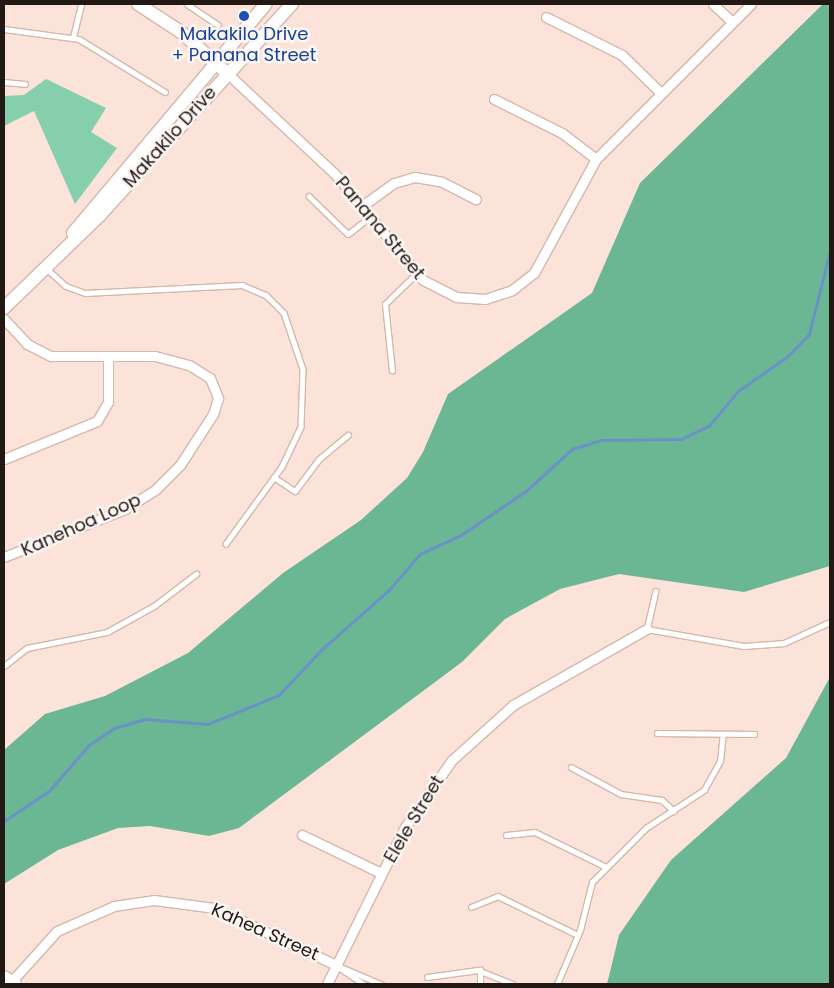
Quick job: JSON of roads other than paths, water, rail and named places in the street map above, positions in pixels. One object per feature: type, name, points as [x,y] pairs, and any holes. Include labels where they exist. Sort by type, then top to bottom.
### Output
[{"type":"main road","name":"Panana Street","points":[[138,4],[228,74]]},
{"type":"main road","name":"Makakilo Drive","points":[[47,269],[92,207],[214,62],[266,4]]},
{"type":"main road","name":"Makakilo Drive","points":[[5,304],[47,269],[292,4]]},
{"type":"street","points":[[713,4],[732,22]]},
{"type":"street","name":"Panana Street","points":[[228,74],[335,174],[371,216],[416,274],[438,291],[466,299],[494,297],[520,285],[545,257],[596,160],[751,4]]},
{"type":"street","points":[[546,17],[622,55],[661,93]]},
{"type":"street","points":[[494,99],[556,130],[596,160]]},
{"type":"street","points":[[362,206],[394,183],[415,178],[442,182],[476,199]]},
{"type":"street","name":"Kanehoa Loop","points":[[4,319],[20,338],[43,353],[69,359],[155,356],[189,365],[213,381],[216,408],[180,465],[141,500],[4,557]]},
{"type":"street","points":[[4,459],[97,421],[108,402],[108,358]]},
{"type":"street","name":"Elele Street","points":[[327,984],[381,873],[426,792],[481,731],[548,684],[647,629]]},
{"type":"street","points":[[302,834],[381,873]]},
{"type":"street","name":"Kahea Street","points":[[10,981],[57,931],[114,906],[154,900],[215,908],[336,965]]},
{"type":"lane","points":[[73,37],[81,4]]},
{"type":"lane","points":[[187,4],[218,25]]},
{"type":"lane","points":[[4,29],[73,37],[165,92]]},
{"type":"lane","points":[[4,82],[25,84]]},
{"type":"lane","points":[[309,196],[348,234],[371,216]]},
{"type":"lane","points":[[47,269],[66,286],[85,293],[225,283],[251,287],[273,300],[292,328],[305,398],[296,441],[274,477],[226,544]]},
{"type":"lane","points":[[392,370],[384,304],[416,274]]},
{"type":"lane","points":[[274,477],[295,491],[318,460],[348,435]]},
{"type":"lane","points":[[4,666],[27,648],[106,632],[154,606],[196,574]]},
{"type":"lane","points":[[656,592],[647,629],[764,647],[830,622]]},
{"type":"lane","points":[[656,733],[754,734]]},
{"type":"lane","points":[[557,984],[578,935],[590,886],[606,867],[646,828],[698,795],[713,776],[723,734]]},
{"type":"lane","points":[[571,767],[622,794],[662,800],[674,811]]},
{"type":"lane","points":[[506,835],[535,832],[606,867]]},
{"type":"lane","points":[[471,907],[498,896],[578,935]]},
{"type":"lane","points":[[336,965],[364,984]]},
{"type":"lane","points":[[336,965],[381,984]]},
{"type":"lane","points":[[427,977],[480,970],[512,984]]},
{"type":"lane","points":[[480,970],[480,984]]},
{"type":"waterway","points":[[4,821],[49,791],[89,745],[114,728],[145,719],[208,724],[279,695],[320,651],[389,590],[420,554],[461,535],[526,491],[572,449],[601,440],[681,439],[709,426],[738,391],[788,356],[809,334],[830,251]]},
{"type":"place","name":"Makakilo Drive + Panana Street","points":[[244,16]]}]
